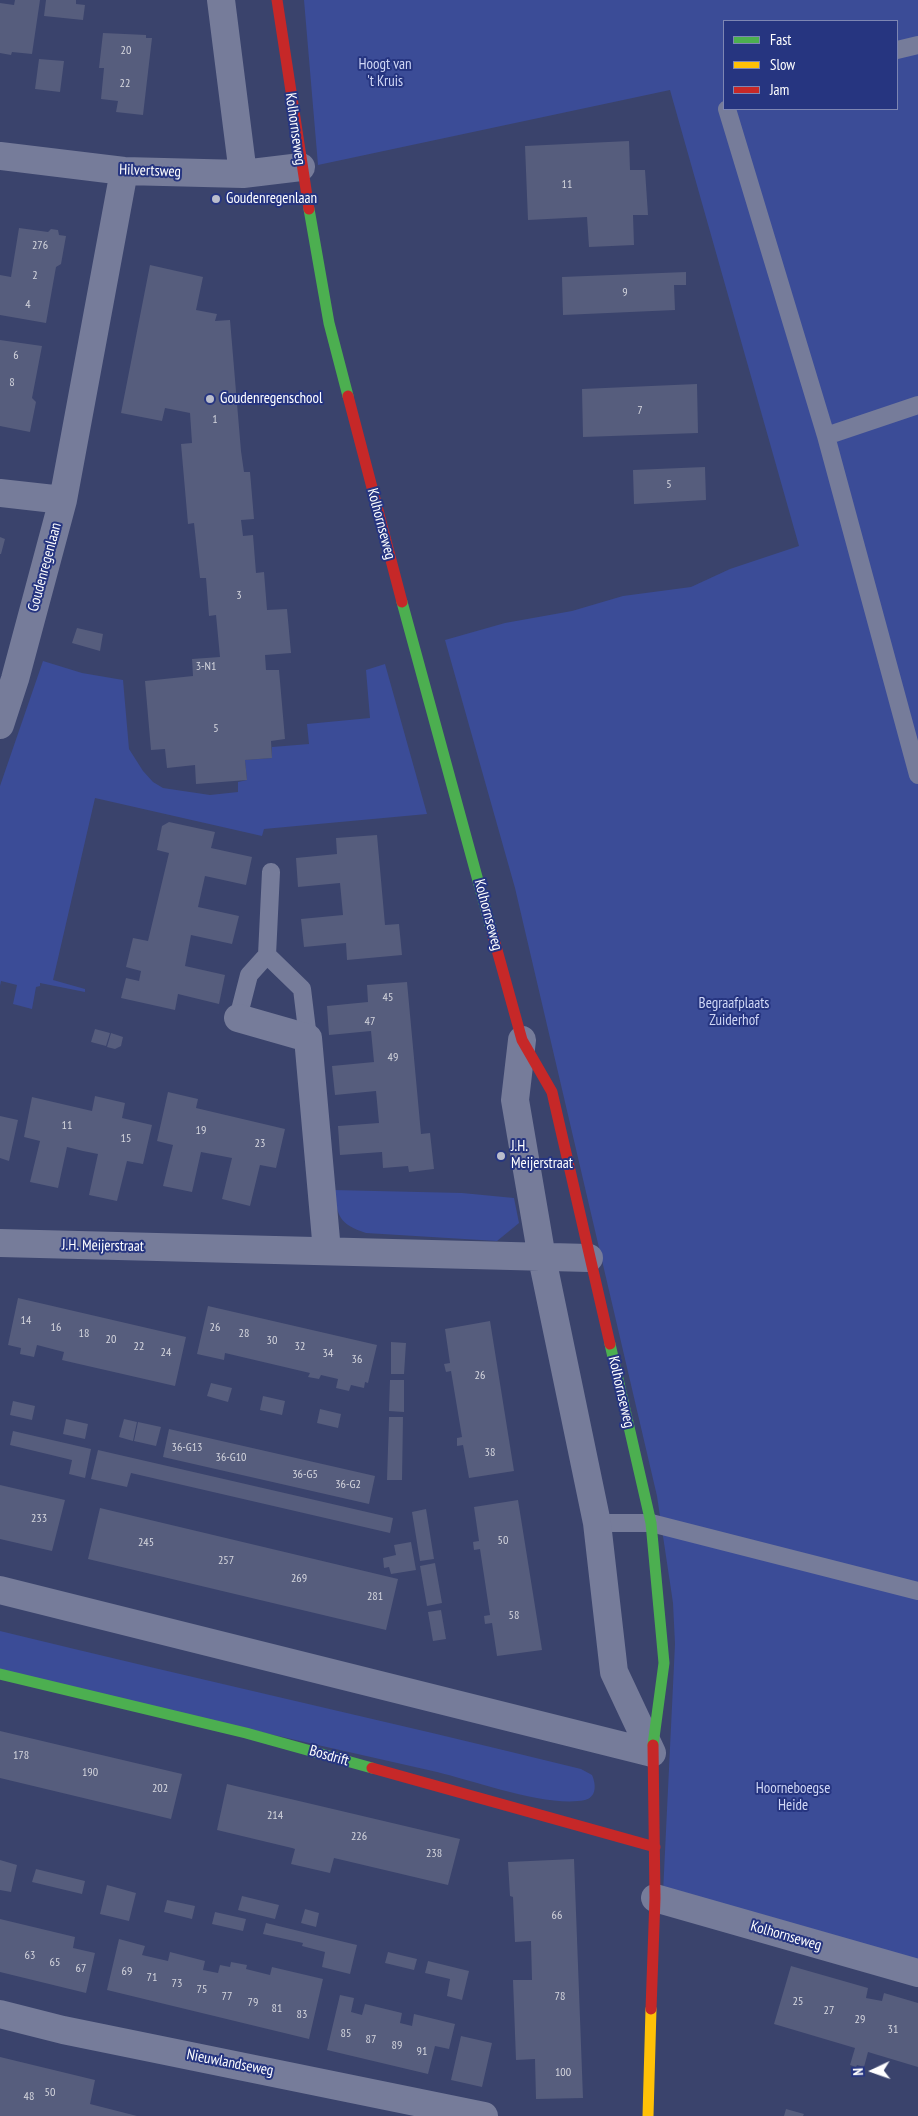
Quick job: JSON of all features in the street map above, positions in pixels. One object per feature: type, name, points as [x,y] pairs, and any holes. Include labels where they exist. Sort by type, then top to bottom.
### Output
[{"type":"street","points":[[221,0],[243,174]]},
{"type":"street","name":"Kolhornseweg","points":[[277,0],[301,168],[329,323],[390,558],[522,1040],[552,1092],[651,1523],[664,1663],[652,1753],[655,1898],[648,2116]]},
{"type":"street","name":"Hilvertsweg","points":[[0,156],[124,171],[243,174],[301,168]]},
{"type":"street","name":"Goudenregenlaan","points":[[0,725],[15,679],[63,500],[124,171]]},
{"type":"street","points":[[0,493],[63,500]]},
{"type":"street","points":[[238,1018],[308,1038],[327,1251]]},
{"type":"street","name":"Kolhornseweg","points":[[522,1040],[516,1100],[542,1258],[597,1523],[614,1672],[652,1753]]},
{"type":"street","name":"J.H. Meijerstraat","points":[[0,1244],[384,1251],[542,1258],[589,1258]]},
{"type":"street","points":[[0,1590],[652,1753]]},
{"type":"street","name":"Bosdrift","points":[[0,1674],[246,1733],[655,1847]]},
{"type":"street","name":"Kolhornseweg","points":[[655,1898],[918,1973]]},
{"type":"street","name":"Nieuwlandseweg","points":[[0,2014],[63,2030],[467,2114]]},
{"type":"lane","points":[[898,50],[918,45]]},
{"type":"lane","points":[[727,110],[826,436],[917,768]]},
{"type":"lane","points":[[826,436],[918,405]]},
{"type":"lane","points":[[238,1018],[249,976],[267,955],[271,872]]},
{"type":"lane","points":[[267,955],[302,989],[308,1038]]},
{"type":"lane","points":[[597,1523],[651,1523],[918,1591]]},
{"type":"green space","name":"Begraafplaats Zuiderhof","points":[[304,0],[918,0],[918,1965],[663,1893],[675,1644],[673,1603],[657,1496],[515,888],[445,640],[505,623],[572,611],[623,596],[691,587],[730,569],[799,546],[670,90],[318,165]]},
{"type":"green space","points":[[43,661],[82,673],[123,680],[129,749],[143,771],[153,782],[163,788],[210,795],[238,792],[238,782],[247,780],[245,760],[272,758],[272,747],[309,744],[307,724],[370,718],[366,670],[385,664],[427,814],[264,829],[262,836],[95,798],[53,980],[85,989],[85,992],[40,983],[40,986],[36,987],[32,1009],[13,1004],[17,985],[1,981],[0,986],[0,786]]},
{"type":"green space","points":[[333,1190],[462,1193],[514,1198],[519,1223],[497,1241],[366,1233],[345,1223],[341,1218],[336,1207]]},
{"type":"green space","points":[[0,1631],[581,1769],[592,1775],[594,1793],[585,1800],[570,1801],[532,1797],[437,1772],[0,1673]]},
{"type":"building","points":[[15,0],[40,0],[32,54],[12,52],[11,55],[0,53],[0,3],[14,5]]},
{"type":"building","points":[[46,0],[76,0],[76,4],[85,5],[83,20],[44,16]]},
{"type":"building","points":[[103,33],[146,35],[146,38],[152,38],[143,115],[116,112],[118,101],[101,99],[104,68],[99,68]]},
{"type":"building","points":[[39,59],[64,61],[60,92],[35,89]]},
{"type":"building","points":[[629,141],[630,170],[645,170],[648,215],[633,215],[634,245],[589,247],[587,217],[528,220],[525,146]]},
{"type":"building","points":[[19,228],[48,232],[51,229],[58,230],[59,235],[66,236],[61,264],[56,267],[46,323],[0,315],[0,275],[11,277]]},
{"type":"building","points":[[150,265],[203,277],[196,310],[217,314],[215,321],[230,320],[241,451],[244,472],[250,472],[254,519],[241,520],[243,536],[253,535],[256,573],[264,572],[267,610],[287,609],[291,653],[265,655],[266,670],[279,670],[285,739],[271,741],[272,758],[245,760],[247,780],[196,784],[195,765],[167,768],[165,749],[151,750],[145,681],[193,676],[192,659],[220,657],[216,615],[209,616],[206,578],[200,578],[194,523],[188,524],[181,444],[192,443],[190,413],[165,408],[162,421],[121,413]]},
{"type":"building","points":[[686,272],[686,285],[674,285],[675,310],[563,315],[562,277]]},
{"type":"building","points":[[0,340],[42,346],[32,398],[36,402],[30,432],[0,426]]},
{"type":"building","points":[[697,384],[698,433],[583,437],[582,389]]},
{"type":"building","points":[[705,467],[706,500],[634,504],[633,470]]},
{"type":"building","points":[[0,537],[5,539],[1,554],[0,554]]},
{"type":"building","points":[[77,628],[103,634],[100,651],[72,643]]},
{"type":"building","points":[[169,822],[215,832],[211,848],[252,857],[246,885],[205,876],[198,907],[239,916],[232,944],[191,935],[185,966],[225,975],[219,1004],[178,994],[175,1010],[121,998],[126,978],[139,981],[141,971],[126,967],[133,938],[148,941],[169,853],[157,850],[162,826]]},
{"type":"building","points":[[377,835],[385,925],[399,924],[402,955],[347,960],[346,943],[304,947],[301,919],[343,915],[340,883],[298,887],[296,858],[337,854],[336,838]]},
{"type":"building","points":[[407,982],[421,1134],[430,1133],[434,1169],[409,1172],[408,1166],[383,1168],[382,1152],[340,1155],[338,1126],[379,1123],[376,1091],[335,1095],[332,1066],[374,1062],[371,1031],[329,1035],[327,1006],[368,1002],[367,985]]},
{"type":"building","points":[[95,1029],[110,1033],[106,1046],[91,1042]]},
{"type":"building","points":[[111,1033],[123,1037],[121,1046],[115,1049],[107,1047]]},
{"type":"building","points":[[168,1092],[198,1099],[196,1108],[285,1129],[276,1168],[260,1165],[250,1206],[222,1199],[232,1158],[201,1152],[192,1192],[163,1186],[173,1145],[157,1141]]},
{"type":"building","points":[[95,1096],[125,1103],[122,1118],[152,1125],[143,1164],[127,1161],[117,1201],[89,1195],[98,1154],[67,1147],[58,1188],[30,1182],[40,1141],[24,1137],[32,1097],[92,1111]]},
{"type":"building","points":[[0,1116],[18,1120],[9,1161],[0,1158]]},
{"type":"building","points":[[18,1298],[186,1337],[175,1386],[62,1360],[64,1352],[37,1345],[34,1357],[20,1354],[21,1348],[8,1345]]},
{"type":"building","points":[[208,1306],[377,1345],[368,1383],[365,1382],[364,1388],[351,1385],[349,1391],[336,1388],[338,1379],[321,1375],[319,1379],[308,1377],[310,1373],[225,1353],[224,1360],[197,1354]]},
{"type":"building","points":[[490,1321],[514,1471],[469,1478],[463,1445],[457,1446],[457,1438],[462,1437],[451,1371],[446,1372],[444,1364],[450,1363],[445,1329]]},
{"type":"building","points":[[391,1342],[406,1343],[404,1374],[391,1374]]},
{"type":"building","points":[[390,1380],[404,1380],[404,1412],[389,1411]]},
{"type":"building","points":[[211,1383],[232,1388],[228,1402],[207,1396]]},
{"type":"building","points":[[263,1396],[285,1401],[282,1415],[260,1410]]},
{"type":"building","points":[[13,1401],[35,1406],[32,1420],[10,1415]]},
{"type":"building","points":[[320,1409],[341,1414],[338,1428],[317,1423]]},
{"type":"building","points":[[389,1417],[403,1417],[402,1480],[387,1480]]},
{"type":"building","points":[[66,1419],[88,1424],[85,1439],[63,1434]]},
{"type":"building","points":[[124,1419],[137,1422],[133,1441],[119,1437]]},
{"type":"building","points":[[138,1422],[161,1427],[156,1446],[134,1441]]},
{"type":"building","points":[[169,1429],[375,1476],[369,1504],[163,1457]]},
{"type":"building","points":[[13,1431],[91,1449],[85,1478],[69,1474],[72,1460],[10,1445]]},
{"type":"building","points":[[98,1450],[393,1518],[390,1533],[131,1473],[127,1487],[91,1479]]},
{"type":"building","points":[[0,1485],[65,1500],[52,1551],[0,1539]]},
{"type":"building","points":[[518,1500],[542,1650],[497,1656],[492,1623],[485,1624],[484,1616],[490,1615],[480,1549],[474,1550],[473,1542],[479,1541],[474,1507]]},
{"type":"building","points":[[100,1508],[398,1579],[386,1630],[88,1559]]},
{"type":"building","points":[[426,1509],[434,1559],[420,1561],[412,1512]]},
{"type":"building","points":[[411,1542],[416,1570],[391,1574],[389,1567],[384,1568],[383,1558],[396,1555],[394,1545]]},
{"type":"building","points":[[435,1563],[442,1603],[427,1606],[420,1566]]},
{"type":"building","points":[[441,1610],[446,1639],[433,1641],[428,1612]]},
{"type":"building","points":[[0,1731],[182,1774],[171,1819],[0,1778]]},
{"type":"building","points":[[227,1784],[460,1839],[448,1885],[334,1858],[330,1873],[291,1864],[295,1849],[217,1830]]},
{"type":"building","points":[[574,1859],[583,2098],[536,2099],[535,2059],[516,2060],[513,1980],[532,1980],[531,1941],[515,1942],[513,1897],[510,1896],[508,1862]]},
{"type":"building","points":[[0,1860],[17,1865],[11,1892],[0,1890]]},
{"type":"building","points":[[36,1869],[85,1881],[82,1894],[32,1882]]},
{"type":"building","points":[[107,1885],[136,1893],[129,1921],[100,1914]]},
{"type":"building","points":[[242,1896],[279,1905],[275,1919],[238,1910]]},
{"type":"building","points":[[167,1900],[195,1906],[192,1919],[164,1912]]},
{"type":"building","points":[[305,1909],[319,1913],[316,1927],[301,1923]]},
{"type":"building","points":[[215,1912],[246,1919],[243,1931],[212,1924]]},
{"type":"building","points":[[0,1919],[75,1937],[73,1948],[95,1953],[86,1993],[0,1972]]},
{"type":"building","points":[[266,1923],[357,1945],[350,1974],[322,1967],[325,1952],[302,1946],[303,1943],[263,1934]]},
{"type":"building","points":[[119,1939],[145,1946],[142,1955],[168,1961],[170,1952],[205,1961],[203,1970],[218,1973],[220,1965],[230,1967],[231,1962],[247,1965],[246,1969],[270,1975],[272,1967],[323,1979],[309,2039],[107,1990]]},
{"type":"building","points":[[388,1952],[417,1959],[414,1970],[385,1963]]},
{"type":"building","points":[[428,1961],[469,1971],[462,2000],[447,1996],[450,1979],[425,1973]]},
{"type":"building","points":[[791,1966],[868,1988],[866,1998],[882,2001],[884,1993],[918,2003],[918,2067],[868,2052],[864,2067],[857,2065],[856,2067],[850,2065],[855,2048],[774,2024]]},
{"type":"building","points":[[340,1995],[354,1998],[351,2012],[362,2015],[365,2004],[402,2013],[400,2023],[412,2026],[414,2014],[455,2024],[449,2049],[435,2046],[428,2074],[327,2050]]},
{"type":"building","points":[[461,2036],[492,2043],[482,2087],[451,2080]]},
{"type":"building","points":[[0,2057],[95,2080],[90,2104],[137,2116],[0,2116]]},
{"type":"building","points":[[786,2109],[804,2114],[803,2116],[784,2116]]},
{"type":"traffic: fast","points":[[309,209],[329,323],[348,396]]},
{"type":"traffic: fast","points":[[402,602],[492,932]]},
{"type":"traffic: fast","points":[[610,1344],[651,1523],[664,1663],[653,1745]]},
{"type":"traffic: fast","points":[[0,1674],[246,1733],[372,1768]]},
{"type":"traffic: slow","points":[[648,2116],[651,2009]]},
{"type":"traffic: jam","points":[[277,0],[309,209]]},
{"type":"traffic: jam","points":[[348,396],[402,602]]},
{"type":"traffic: jam","points":[[492,932],[522,1040],[552,1092],[610,1344]]},
{"type":"traffic: jam","points":[[651,2009],[655,1898],[653,1745]]},
{"type":"traffic: jam","points":[[372,1768],[655,1847]]},
{"type":"place","name":"Goudenregenlaan","points":[[216,199]]},
{"type":"place","name":"Goudenregenschool","points":[[210,399]]},
{"type":"place","name":"J.H. Meijerstraat","points":[[501,1156]]},
{"type":"park label","name":"Hoogt van 't Kruis","points":[[385,74]]},
{"type":"park label","name":"Hoorneboegse Heide","points":[[793,1798]]}]
